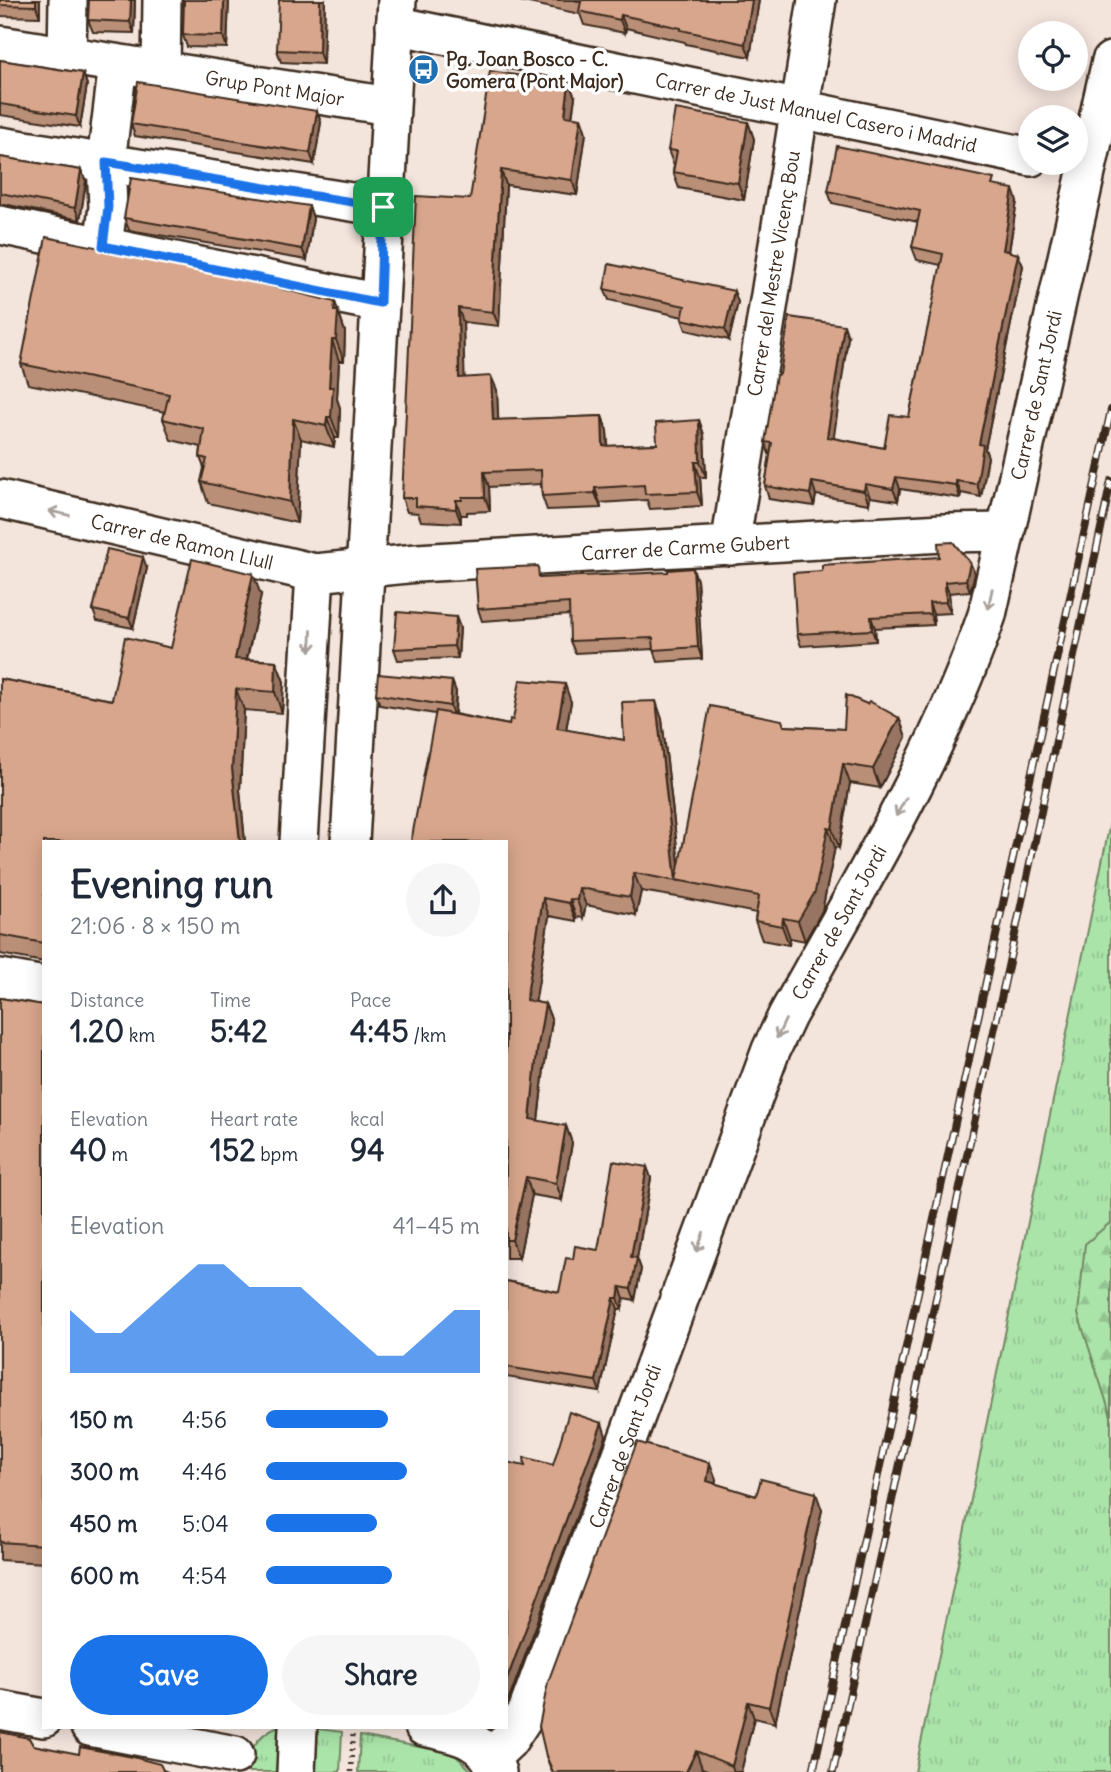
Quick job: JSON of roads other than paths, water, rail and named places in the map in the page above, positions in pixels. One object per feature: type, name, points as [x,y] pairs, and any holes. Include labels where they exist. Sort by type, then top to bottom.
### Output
[{"type":"street","points":[[67,56],[68,0]]},
{"type":"street","points":[[161,72],[162,0]]},
{"type":"street","name":"Carrer del Mestre Vicenç Bou","points":[[730,545],[817,0]]},
{"type":"street","points":[[350,840],[383,207],[396,13]]},
{"type":"street","name":"Carrer de Just Manuel Casero i Madrid","points":[[396,13],[801,109],[1018,155]]},
{"type":"street","name":"Grup Pont Major","points":[[0,45],[389,106]]},
{"type":"street","name":"Carrer de Sant Jordi","points":[[1088,121],[1111,61]]},
{"type":"street","points":[[103,246],[108,207],[106,162],[118,64]]},
{"type":"street","points":[[0,146],[383,207]]},
{"type":"street","name":"Carrer de Sant Jordi","points":[[494,1765],[527,1712],[771,1050],[931,754],[972,657],[987,615],[1005,533],[1069,175]]},
{"type":"street","points":[[0,225],[380,303]]},
{"type":"street","name":"Carrer de Ramon Llull","points":[[0,499],[315,573],[365,567]]},
{"type":"street","name":"Carrer de Carme Gubert","points":[[365,567],[943,533],[1005,533]]},
{"type":"street","points":[[299,840],[315,573]]},
{"type":"street","points":[[0,978],[42,986]]},
{"type":"street","points":[[0,1710],[42,1718]]},
{"type":"street","points":[[102,1729],[239,1752]]},
{"type":"street","points":[[296,1772],[298,1729]]},
{"type":"street","points":[[433,1729],[454,1734],[480,1745],[494,1765]]},
{"type":"railway","points":[[813,1772],[1111,410]]},
{"type":"railway","points":[[833,1772],[1111,481]]},
{"type":"place","name":"Pg. Joan Bosco - C. Gomera (Pont Major)","points":[[423,70]]}]
